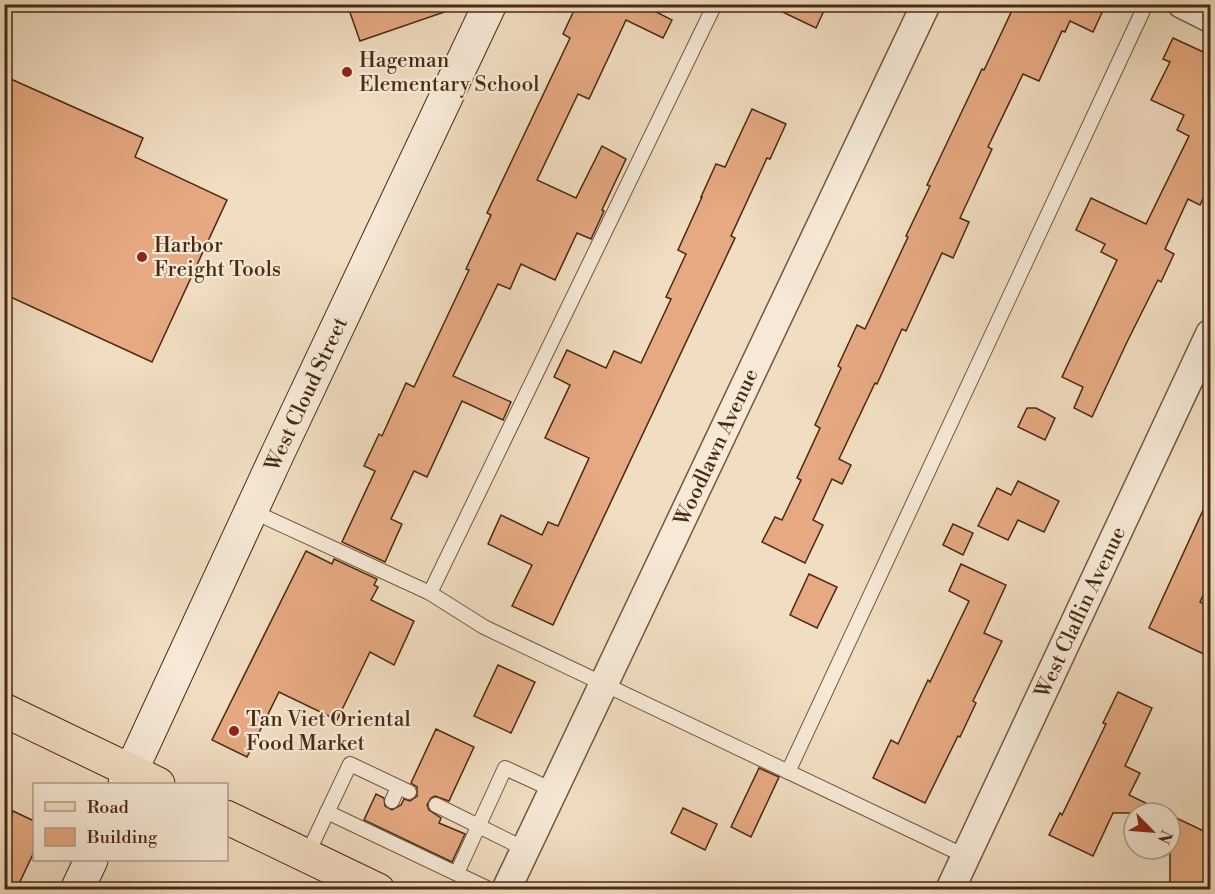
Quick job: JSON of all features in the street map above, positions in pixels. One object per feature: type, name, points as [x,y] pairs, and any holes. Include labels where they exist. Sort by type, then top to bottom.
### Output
[{"type":"main road","name":"West Cloud Street","points":[[138,780],[252,511],[490,4]]},
{"type":"main road","points":[[6,713],[138,780]]},
{"type":"main road","points":[[228,818],[378,890]]},
{"type":"main road","points":[[77,890],[91,861]]},
{"type":"street","name":"Woodlawn Avenue","points":[[506,890],[926,4]]},
{"type":"street","points":[[1182,4],[1210,18]]},
{"type":"street","name":"West Claflin Avenue","points":[[950,890],[1210,334]]},
{"type":"lane","points":[[430,592],[715,4]]},
{"type":"lane","points":[[788,772],[1146,4]]},
{"type":"lane","points":[[252,511],[430,592],[484,627],[965,856]]},
{"type":"lane","points":[[307,855],[350,764],[404,790],[392,801]]},
{"type":"lane","points":[[457,873],[505,768],[553,790]]},
{"type":"lane","points":[[436,805],[453,821],[478,826],[525,849]]},
{"type":"lane","points":[[327,812],[435,859],[492,890]]},
{"type":"building","points":[[347,4],[456,4],[456,8],[360,41]]},
{"type":"building","points":[[577,4],[641,4],[672,20],[663,38],[626,20],[589,99],[578,94],[537,180],[576,198],[602,146],[626,159],[591,239],[577,233],[555,280],[521,264],[510,289],[498,284],[453,376],[511,402],[503,420],[462,401],[427,477],[414,471],[391,519],[402,524],[385,562],[342,542],[375,471],[364,466],[379,434],[382,436],[406,383],[414,387],[469,270],[466,269],[491,215],[487,213],[570,38],[563,34]]},
{"type":"building","points":[[766,4],[827,4],[816,28]]},
{"type":"building","points":[[1015,4],[1106,4],[1093,32],[1070,21],[1065,32],[1062,31],[1039,81],[1023,74],[988,147],[992,149],[960,218],[969,222],[953,258],[942,253],[906,331],[902,329],[839,459],[851,465],[842,484],[832,479],[813,520],[823,525],[805,563],[762,542],[775,517],[782,520],[801,480],[797,478],[820,428],[815,425],[841,368],[838,366],[857,325],[865,329],[930,186],[927,185]]},
{"type":"building","points":[[1173,38],[1210,55],[1210,183],[1200,205],[1188,199],[1165,249],[1174,254],[1161,282],[1158,280],[1092,417],[1074,408],[1083,387],[1062,377],[1117,260],[1101,252],[1105,244],[1076,230],[1091,198],[1146,224],[1189,136],[1177,130],[1184,115],[1151,100],[1170,62],[1163,59]]},
{"type":"building","points":[[4,76],[143,138],[135,157],[227,200],[152,362],[4,294]]},
{"type":"building","points":[[752,109],[786,124],[770,159],[767,158],[731,236],[735,238],[553,625],[512,606],[532,565],[488,544],[501,515],[542,535],[548,522],[558,526],[589,458],[545,438],[570,385],[554,377],[567,350],[606,368],[614,351],[641,363],[671,299],[666,297],[686,254],[678,250],[701,197],[716,164],[725,167]]},
{"type":"building","points":[[1027,408],[1036,408],[1055,418],[1045,440],[1018,427]]},
{"type":"building","points":[[1018,481],[1059,501],[1044,532],[1018,520],[1008,540],[978,526],[997,488],[1011,495]]},
{"type":"building","points":[[1210,495],[1210,581],[1200,602],[1210,607],[1210,657],[1149,628]]},
{"type":"building","points":[[953,524],[973,533],[963,555],[943,545]]},
{"type":"building","points":[[306,551],[332,564],[334,559],[377,579],[374,585],[378,587],[371,600],[414,621],[394,665],[370,652],[337,720],[279,692],[247,757],[212,740]]},
{"type":"building","points":[[961,564],[1006,585],[984,633],[1002,641],[973,701],[976,703],[960,737],[958,736],[925,803],[873,778],[891,740],[898,744],[969,601],[949,591]]},
{"type":"building","points":[[809,574],[837,587],[817,628],[790,615]]},
{"type":"building","points":[[498,665],[535,682],[511,733],[474,716]]},
{"type":"building","points":[[1118,692],[1152,708],[1125,766],[1140,773],[1129,795],[1141,801],[1122,801],[1122,813],[1113,813],[1093,856],[1049,835],[1060,813],[1062,815],[1106,724],[1103,723]]},
{"type":"building","points":[[436,729],[474,747],[449,801],[435,796],[427,805],[429,810],[441,818],[439,823],[465,834],[452,862],[364,820],[376,794],[384,798],[385,806],[392,810],[401,805],[404,799],[410,801],[417,796],[417,787],[411,783]]},
{"type":"building","points":[[759,768],[779,777],[751,837],[731,827]]},
{"type":"building","points":[[683,808],[717,824],[705,850],[671,833]]},
{"type":"building","points":[[13,811],[33,821],[33,854],[16,890],[4,890],[4,829]]},
{"type":"building","points":[[1182,821],[1210,834],[1210,890],[1170,890],[1170,861],[1182,861]]},
{"type":"place","name":"Hageman Elementary School","points":[[347,72]]},
{"type":"place","name":"Harbor Freight Tools","points":[[142,257]]},
{"type":"place","name":"Tan Viet Oriental Food Market","points":[[234,731]]}]
